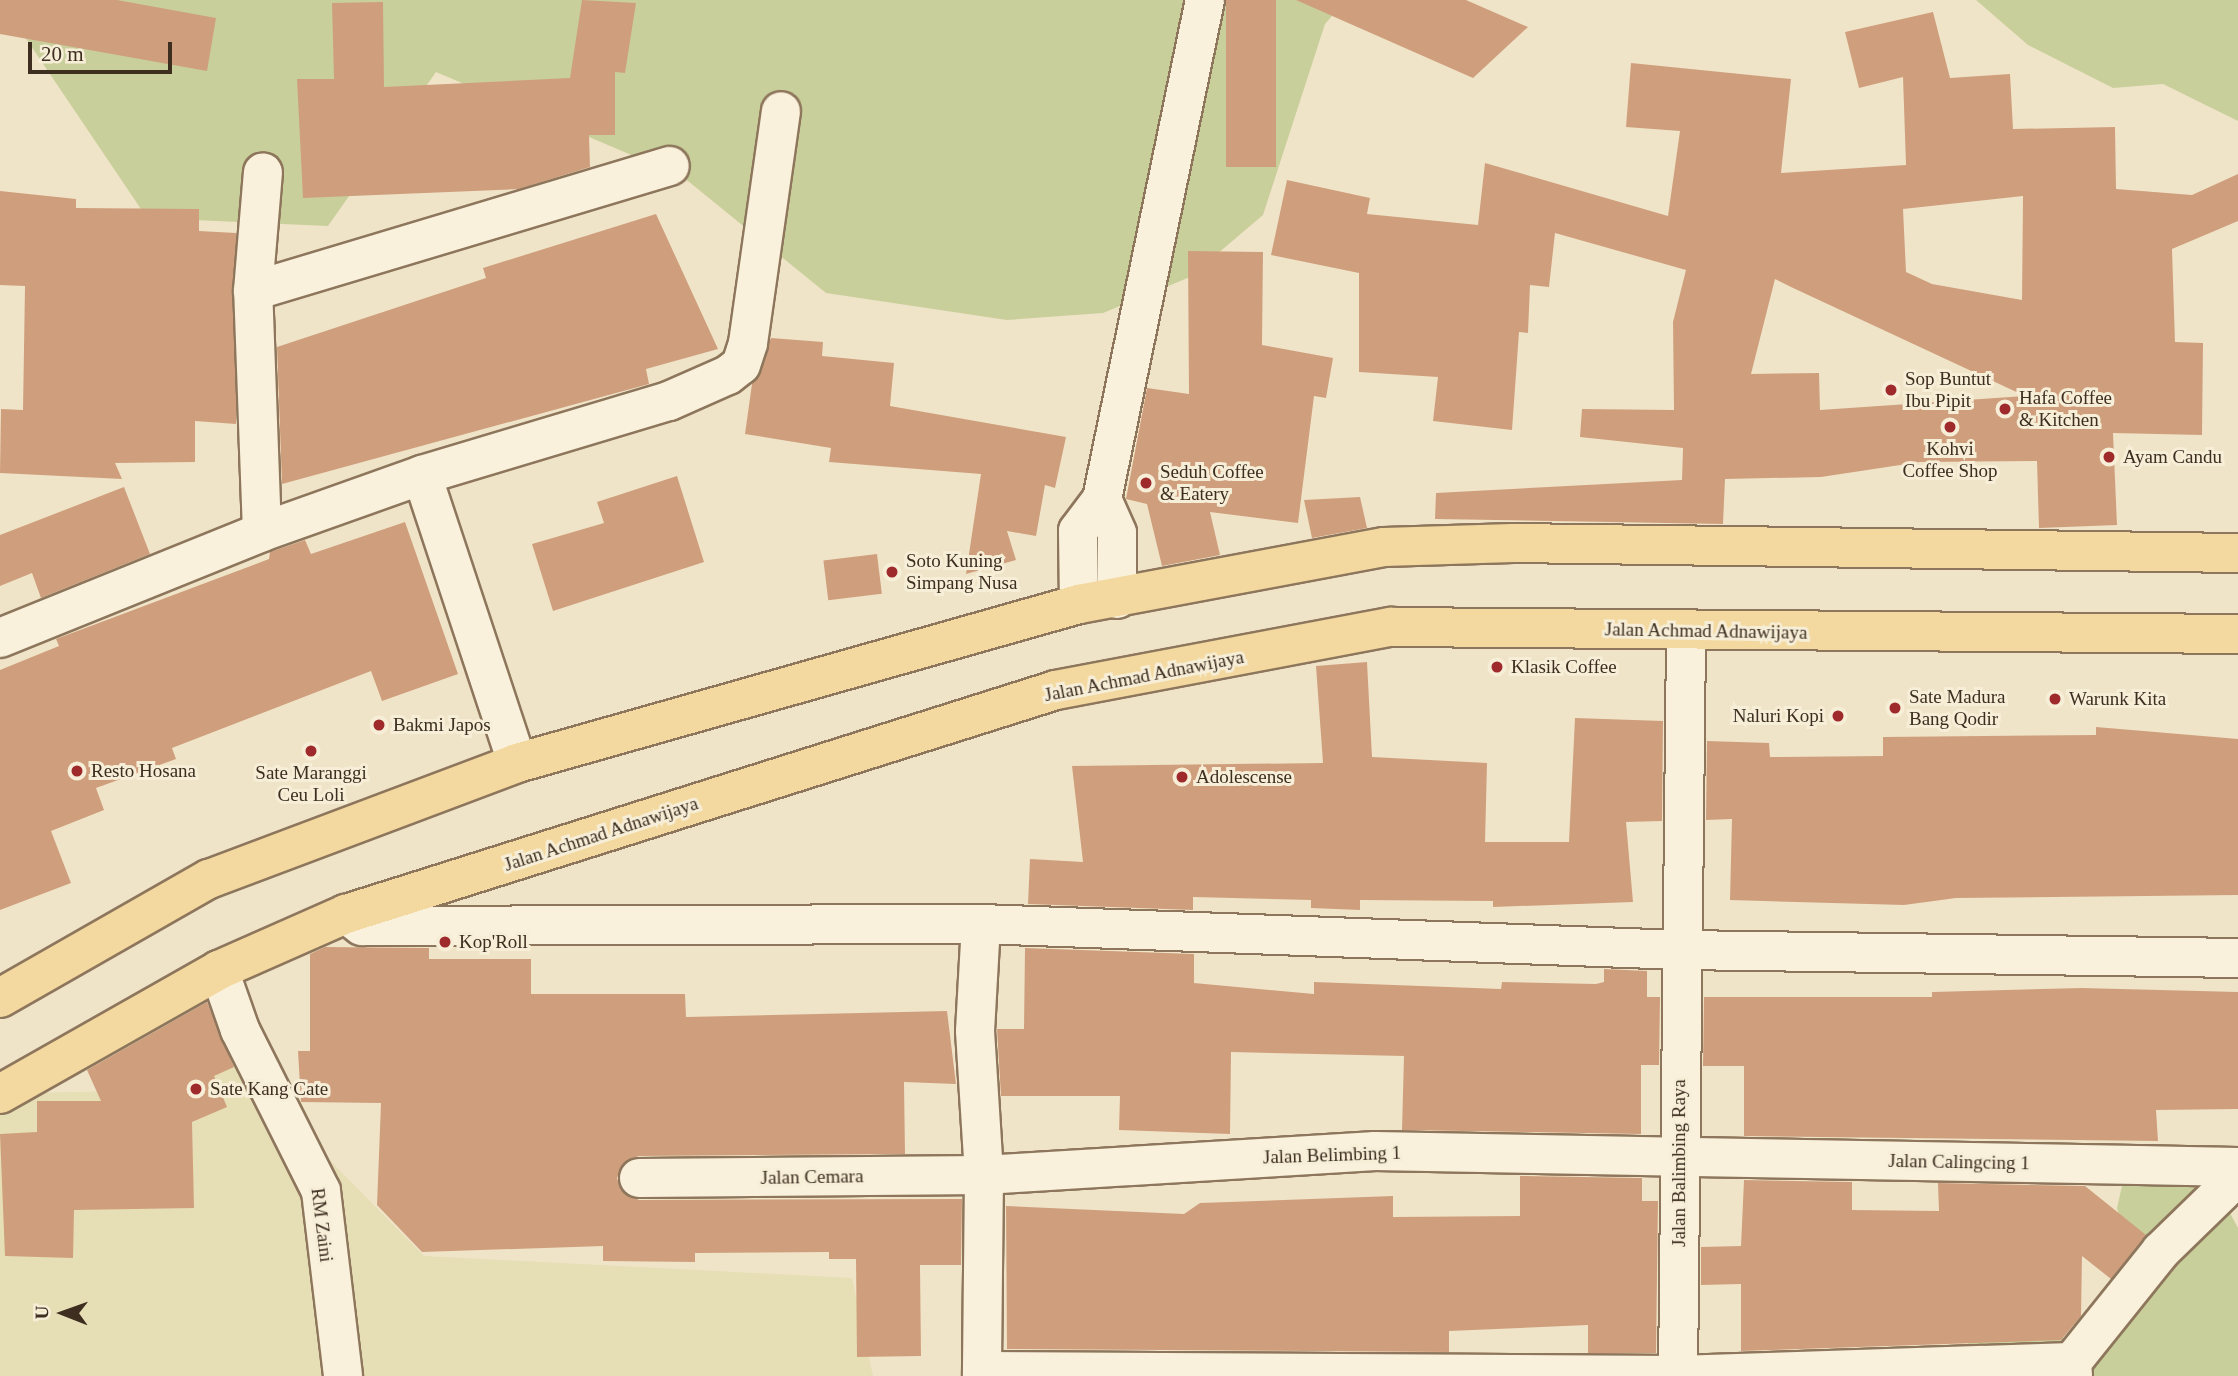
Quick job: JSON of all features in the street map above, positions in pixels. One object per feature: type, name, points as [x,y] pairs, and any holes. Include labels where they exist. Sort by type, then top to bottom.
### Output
[{"type":"main road","points":[[0,998],[209,879],[517,763],[1079,604],[1384,547],[1513,543],[2238,553]]},
{"type":"main road","name":"Jalan Achmad Adnawijaya","points":[[0,1094],[219,970],[346,914],[1056,690],[1391,627],[1686,632],[2238,634]]},
{"type":"street","points":[[1079,604],[1078,531],[1102,499],[1205,0]]},
{"type":"street","points":[[0,638],[262,532],[422,475],[669,401],[741,365],[781,111]]},
{"type":"street","points":[[253,291],[670,166]]},
{"type":"street","points":[[262,532],[253,291],[263,172]]},
{"type":"street","points":[[422,475],[517,763]]},
{"type":"street","points":[[1102,499],[1117,533],[1117,599]]},
{"type":"street","name":"Jalan Balimbing Raya","points":[[1678,1376],[1681,950],[1688,823],[1686,632]]},
{"type":"street","points":[[346,914],[362,926],[981,924],[1681,950],[2238,958]]},
{"type":"street","points":[[981,924],[975,1031],[984,1175],[982,1373],[1678,1376],[2072,1369],[2161,1251],[2238,1176]]},
{"type":"street","name":"RM Zaini","points":[[219,970],[240,1031],[321,1191],[343,1376]]},
{"type":"street","name":"Jalan Belimbing 1","points":[[984,1175],[1375,1151],[1679,1158]]},
{"type":"street","name":"Jalan Calingcing 1","points":[[1679,1158],[2238,1167]]},
{"type":"street","name":"Jalan Cemara","points":[[639,1178],[984,1175]]},
{"type":"shaded area","points":[[272,1055],[291,1121],[424,1256],[852,1278],[873,1376],[0,1376],[0,1104],[23,1093],[123,1091]]},
{"type":"green space","points":[[0,0],[1346,0],[1325,24],[1263,215],[1190,277],[1103,313],[1007,320],[826,293],[683,177],[436,72],[328,226],[147,218]]},
{"type":"green space","points":[[1976,0],[2238,0],[2238,121],[2163,84],[2113,88],[2028,45]]},
{"type":"green space","points":[[2148,1158],[2221,1196],[2238,1228],[2238,1376],[1977,1376],[1968,1343],[1987,1322],[2051,1331],[2081,1349],[2132,1265],[2117,1208],[2124,1177]]},
{"type":"building","points":[[0,0],[117,0],[216,18],[207,71],[0,34]]},
{"type":"building","points":[[582,0],[636,3],[625,73],[615,72],[615,135],[589,135],[590,167],[519,189],[303,198],[297,79],[334,79],[332,3],[383,2],[384,87],[570,78]]},
{"type":"building","points":[[1226,0],[1276,0],[1276,167],[1226,167]]},
{"type":"building","points":[[1296,0],[1466,0],[1528,27],[1473,78]]},
{"type":"building","points":[[1933,12],[1950,78],[2010,74],[2013,129],[2115,127],[2116,189],[2192,195],[2238,174],[2238,221],[2172,249],[2175,342],[2203,343],[2202,435],[2113,433],[2117,525],[2039,528],[2037,461],[1920,462],[1821,477],[1725,479],[1723,524],[1435,519],[1436,493],[1682,480],[1683,448],[1580,437],[1582,409],[1674,410],[1673,322],[1686,270],[1555,233],[1549,287],[1530,285],[1528,333],[1519,332],[1512,430],[1433,421],[1438,377],[1359,372],[1359,273],[1271,255],[1287,180],[1370,198],[1367,214],[1478,225],[1485,163],[1668,216],[1680,131],[1626,127],[1631,63],[1791,79],[1781,173],[1906,165],[1903,77],[1859,88],[1845,32]],"holes":[[[2023,196],[2022,300],[1932,284],[1906,272],[1903,209]],[[1775,279],[1791,287],[2025,396],[1820,410],[1819,373],[1751,374]]]},
{"type":"building","points":[[0,191],[76,199],[76,208],[199,209],[199,231],[236,233],[236,424],[195,421],[195,462],[115,463],[122,479],[0,473],[1,409],[23,410],[25,286],[0,285]]},
{"type":"building","points":[[656,214],[718,349],[646,369],[649,384],[282,484],[277,347],[486,278],[483,268]]},
{"type":"building","points":[[1188,251],[1263,252],[1262,345],[1333,358],[1326,398],[1314,396],[1298,523],[1210,512],[1220,555],[1162,566],[1147,504],[1126,499],[1147,388],[1189,394]]},
{"type":"building","points":[[771,338],[823,342],[822,356],[894,363],[890,406],[1066,437],[1055,488],[1045,485],[1036,536],[1007,531],[1016,560],[966,574],[981,474],[829,462],[831,448],[745,434],[752,384]]},
{"type":"building","points":[[677,476],[704,562],[553,611],[532,544],[604,523],[597,502]]},
{"type":"building","points":[[124,487],[150,554],[41,598],[32,573],[0,586],[0,535]]},
{"type":"building","points":[[1360,497],[1367,528],[1312,538],[1304,500]]},
{"type":"building","points":[[405,522],[458,674],[382,701],[371,671],[172,748],[176,759],[96,788],[104,810],[51,831],[71,883],[0,910],[0,670],[59,646],[56,639],[269,559],[270,552],[305,540],[311,554]]},
{"type":"building","points":[[877,554],[882,594],[828,600],[823,561]]},
{"type":"building","points":[[1367,662],[1372,757],[1487,763],[1485,842],[1569,842],[1575,718],[1663,721],[1662,821],[1626,822],[1633,902],[1493,907],[1493,901],[1360,900],[1360,910],[1311,908],[1311,900],[1193,897],[1193,910],[1028,904],[1030,859],[1083,862],[1072,766],[1323,763],[1316,666]]},
{"type":"building","points":[[2096,727],[2238,739],[2238,895],[1956,898],[1904,905],[1730,900],[1732,819],[1706,820],[1707,741],[1769,743],[1770,757],[1883,756],[1883,737],[2096,735]]},
{"type":"building","points":[[325,947],[429,948],[429,959],[531,959],[531,994],[685,994],[686,1017],[947,1011],[956,1084],[904,1082],[905,1154],[639,1156],[627,1160],[617,1178],[621,1190],[639,1200],[962,1199],[961,1265],[920,1265],[921,1356],[857,1357],[856,1259],[829,1259],[829,1252],[695,1253],[695,1262],[603,1261],[603,1246],[422,1252],[377,1205],[381,1103],[301,1102],[298,1051],[310,1051],[310,954]]},
{"type":"building","points":[[1025,948],[1194,954],[1194,983],[1314,994],[1314,982],[1501,989],[1502,982],[1596,984],[1604,982],[1604,969],[1647,971],[1647,997],[1660,997],[1659,1065],[1641,1065],[1641,1134],[1402,1130],[1404,1056],[1231,1052],[1230,1134],[1119,1130],[1120,1096],[1001,1096],[997,1029],[1024,1029]]},
{"type":"building","points":[[2082,988],[2238,992],[2238,1109],[2156,1110],[2158,1141],[1744,1136],[1744,1066],[1703,1066],[1704,997],[1932,997],[1932,992]]},
{"type":"building","points":[[207,1002],[234,1067],[214,1076],[227,1107],[192,1122],[194,1208],[74,1210],[73,1258],[5,1256],[0,1134],[37,1132],[37,1101],[101,1101],[87,1070]]},
{"type":"building","points":[[1520,1176],[1642,1178],[1642,1201],[1658,1201],[1656,1353],[1588,1353],[1588,1325],[1449,1331],[1449,1352],[1007,1349],[1006,1206],[1184,1214],[1200,1203],[1393,1196],[1393,1217],[1520,1216]]},
{"type":"building","points":[[1744,1180],[1852,1182],[1852,1210],[1939,1211],[1938,1183],[2085,1186],[2146,1235],[2111,1279],[2082,1256],[2081,1316],[2061,1340],[1741,1351],[1741,1284],[1701,1285],[1701,1247],[1741,1246]]},
{"type":"place","name":"Sop Buntut Ibu Pipit","points":[[1891,390]]},
{"type":"place","name":"Hafa Coffee & Kitchen","points":[[2005,409]]},
{"type":"place","name":"Kohvi Coffee Shop","points":[[1950,427]]},
{"type":"place","name":"Ayam Candu","points":[[2109,457]]},
{"type":"place","name":"Seduh Coffee & Eatery","points":[[1146,483]]},
{"type":"place","name":"Soto Kuning Simpang Nusa","points":[[892,572]]},
{"type":"place","name":"Klasik Coffee","points":[[1497,667]]},
{"type":"place","name":"Warunk Kita","points":[[2055,699]]},
{"type":"place","name":"Sate Madura Bang Qodir","points":[[1895,708]]},
{"type":"place","name":"Naluri Kopi","points":[[1838,716]]},
{"type":"place","name":"Bakmi Japos","points":[[379,725]]},
{"type":"place","name":"Sate Maranggi Ceu Loli","points":[[311,751]]},
{"type":"place","name":"Resto Hosana","points":[[77,771]]},
{"type":"place","name":"Adolescense","points":[[1182,777]]},
{"type":"place","name":"Kop'Roll","points":[[445,942]]},
{"type":"place","name":"Sate Kang Cate","points":[[196,1089]]}]
